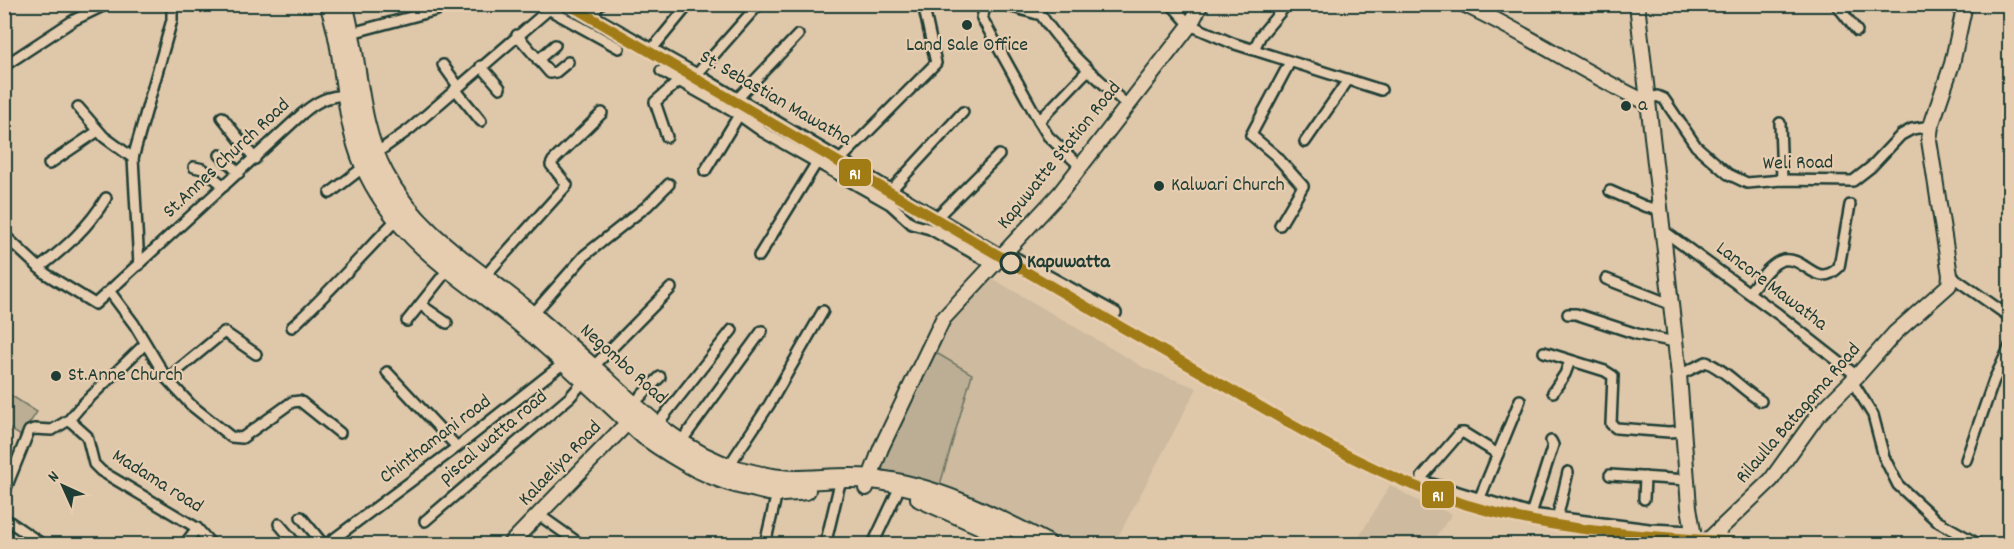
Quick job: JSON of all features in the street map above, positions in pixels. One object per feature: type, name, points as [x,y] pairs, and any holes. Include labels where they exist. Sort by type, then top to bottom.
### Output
[{"type":"highway","name":"Negombo Road","points":[[329,4],[338,37],[353,128],[397,219],[420,245],[491,299],[565,362],[589,374]]},
{"type":"highway","name":"Negombo Road","points":[[343,4],[351,33],[370,160],[416,221],[457,257],[532,315],[589,374],[633,412],[703,457],[728,467],[766,477],[793,480],[829,477],[918,487],[973,507],[1047,544]]},
{"type":"highway","name":"Negombo Road","points":[[633,412],[662,448],[697,469],[720,479],[777,492],[868,483],[897,493],[916,496],[1022,544]]},
{"type":"street","points":[[4,66],[74,20],[107,4]]},
{"type":"street","name":"St. Sebastian Mawatha","points":[[600,4],[592,15],[842,159],[937,216],[1001,258]]},
{"type":"street","points":[[652,49],[689,4]]},
{"type":"street","points":[[698,74],[759,4]]},
{"type":"street","points":[[842,159],[936,63],[923,4]]},
{"type":"street","points":[[986,4],[982,18],[1039,121],[1048,136],[1080,166]]},
{"type":"street","points":[[1001,4],[1041,15],[1088,70],[1127,105]]},
{"type":"street","points":[[1171,4],[1190,25],[1232,43],[1381,90]]},
{"type":"street","name":"Kapuwatte Station Road","points":[[868,483],[881,448],[943,320],[1060,193],[1190,25],[1201,4]]},
{"type":"street","points":[[1254,49],[1261,35],[1287,4]]},
{"type":"street","points":[[1463,4],[1503,22],[1618,89],[1648,101]]},
{"type":"street","points":[[1498,454],[1464,433],[1460,433],[1422,477],[1422,481],[1531,514],[1649,529],[1693,538],[1679,375],[1637,4]]},
{"type":"street","points":[[1836,4],[1857,31]]},
{"type":"street","points":[[1965,4],[1952,64],[1931,126],[1929,140],[1933,174],[1950,275],[2010,317]]},
{"type":"street","name":"St.Annes Church Road","points":[[139,265],[133,158],[170,30],[173,6]]},
{"type":"street","points":[[351,33],[437,10]]},
{"type":"street","points":[[330,193],[410,129],[517,35],[550,10],[619,48]]},
{"type":"street","points":[[517,35],[550,73],[556,72],[567,62]]},
{"type":"street","points":[[738,98],[798,35]]},
{"type":"street","points":[[538,60],[555,45]]},
{"type":"street","points":[[1280,225],[1303,186],[1276,156],[1251,135],[1290,62]]},
{"type":"street","points":[[443,65],[481,121]]},
{"type":"street","points":[[481,66],[500,88]]},
{"type":"street","points":[[1039,121],[1088,70]]},
{"type":"street","points":[[661,71],[890,204],[912,224],[1001,258],[1116,313]]},
{"type":"street","points":[[1305,142],[1348,80]]},
{"type":"street","points":[[667,137],[655,102],[680,81]]},
{"type":"street","name":"St.Annes Church Road","points":[[39,268],[95,304],[316,102],[333,96],[346,95]]},
{"type":"street","name":"Weli Road","points":[[1648,101],[1657,96],[1664,99],[1696,146],[1728,174],[1747,183],[1782,180],[1853,181],[1871,167],[1901,135],[1912,129],[1931,126]]},
{"type":"street","points":[[78,106],[98,131],[133,158]]},
{"type":"street","points":[[892,189],[963,112]]},
{"type":"street","points":[[484,277],[567,185],[551,165],[602,113]]},
{"type":"street","points":[[705,171],[739,115]]},
{"type":"street","points":[[222,117],[255,159]]},
{"type":"street","points":[[1780,123],[1782,180]]},
{"type":"street","points":[[49,164],[98,131]]},
{"type":"street","points":[[220,155],[239,173]]},
{"type":"street","points":[[937,216],[999,155]]},
{"type":"street","points":[[759,256],[817,162]]},
{"type":"street","points":[[194,167],[203,169],[224,186]]},
{"type":"street","points":[[532,315],[585,255],[647,206],[669,184]]},
{"type":"street","points":[[1610,191],[1659,210]]},
{"type":"street","points":[[4,235],[39,268],[77,236],[97,214],[106,198]]},
{"type":"street","points":[[1749,292],[1774,265],[1782,260],[1791,261],[1822,276],[1832,274],[1839,267],[1850,206]]},
{"type":"street","points":[[292,327],[325,297],[397,219]]},
{"type":"street","name":"Lancore Mawatha","points":[[1661,229],[1749,292],[1855,378],[1874,415],[1884,457],[1898,485],[1937,521],[1978,544]]},
{"type":"street","points":[[407,321],[449,268]]},
{"type":"street","name":"Rilaulla Batagama Road","points":[[1704,544],[1771,480],[1817,416],[1895,333],[1945,290],[1949,285],[1950,275]]},
{"type":"street","points":[[1606,279],[1670,304]]},
{"type":"street","name":"piscal watta road","points":[[425,521],[570,397],[671,288]]},
{"type":"street","points":[[110,292],[134,324],[167,379],[190,405],[231,437],[242,438],[292,402],[300,401],[340,433]]},
{"type":"street","points":[[421,305],[447,323]]},
{"type":"street","points":[[728,467],[769,405],[823,310]]},
{"type":"street","points":[[1568,314],[1576,314],[1637,334],[1675,342]]},
{"type":"street","points":[[656,426],[732,330]]},
{"type":"street","points":[[680,443],[762,331]]},
{"type":"street","points":[[167,379],[224,332],[256,354]]},
{"type":"street","points":[[4,493],[29,431],[52,430],[69,420],[80,406],[145,344]]},
{"type":"street","points":[[1966,460],[1994,380],[2010,346]]},
{"type":"street","points":[[1544,352],[1605,371],[1613,376],[1611,424],[1616,428],[1683,431]]},
{"type":"street","points":[[1553,392],[1565,374],[1570,361]]},
{"type":"street","name":"Chinthamani road","points":[[325,544],[457,447],[565,362]]},
{"type":"street","points":[[1679,375],[1706,362],[1714,365],[1761,401]]},
{"type":"street","points":[[387,372],[457,447]]},
{"type":"street","points":[[633,412],[660,377]]},
{"type":"street","points":[[1479,500],[1520,400]]},
{"type":"street","name":"Kalaeliya Road","points":[[510,544],[633,412]]},
{"type":"street","name":"Madama road","points":[[69,420],[87,436],[94,464],[101,471],[197,528],[211,544]]},
{"type":"street","points":[[1531,514],[1553,445],[1551,441]]},
{"type":"street","points":[[1557,519],[1568,472]]},
{"type":"street","points":[[1610,475],[1687,480]]},
{"type":"street","points":[[1644,499],[1645,477]]},
{"type":"street","points":[[827,537],[838,487]]},
{"type":"street","points":[[765,544],[777,492]]},
{"type":"street","points":[[873,544],[897,493]]},
{"type":"street","points":[[538,515],[580,544]]},
{"type":"street","points":[[301,517],[325,544]]},
{"type":"street","points":[[4,518],[42,544]]},
{"type":"street","points":[[279,524],[296,544]]},
{"type":"street","points":[[185,544],[197,528]]},
{"type":"shaded area","points":[[988,276],[1146,369],[1197,388],[1114,544],[1055,544],[940,485],[972,374],[933,351],[949,319]]},
{"type":"shaded area","points":[[933,351],[972,374],[940,485],[878,476],[910,396]]},
{"type":"shaded area","points":[[4,391],[37,412],[21,436],[5,426]]},
{"type":"shaded area","points":[[1390,485],[1416,500],[1452,514],[1431,544],[1355,544]]},
{"type":"transit line","name":"R1","points":[[568,4],[1123,328],[1356,460],[1449,499],[1526,520],[1606,532],[1766,544]]},
{"type":"place","name":"Land Sale Office","points":[[967,25]]},
{"type":"place","name":"a","points":[[1626,106]]},
{"type":"place","name":"Kalwari Church","points":[[1159,186]]},
{"type":"place","name":"Kapuwatta","points":[[1011,263]]},
{"type":"place","name":"St.Anne Church","points":[[56,376]]}]
